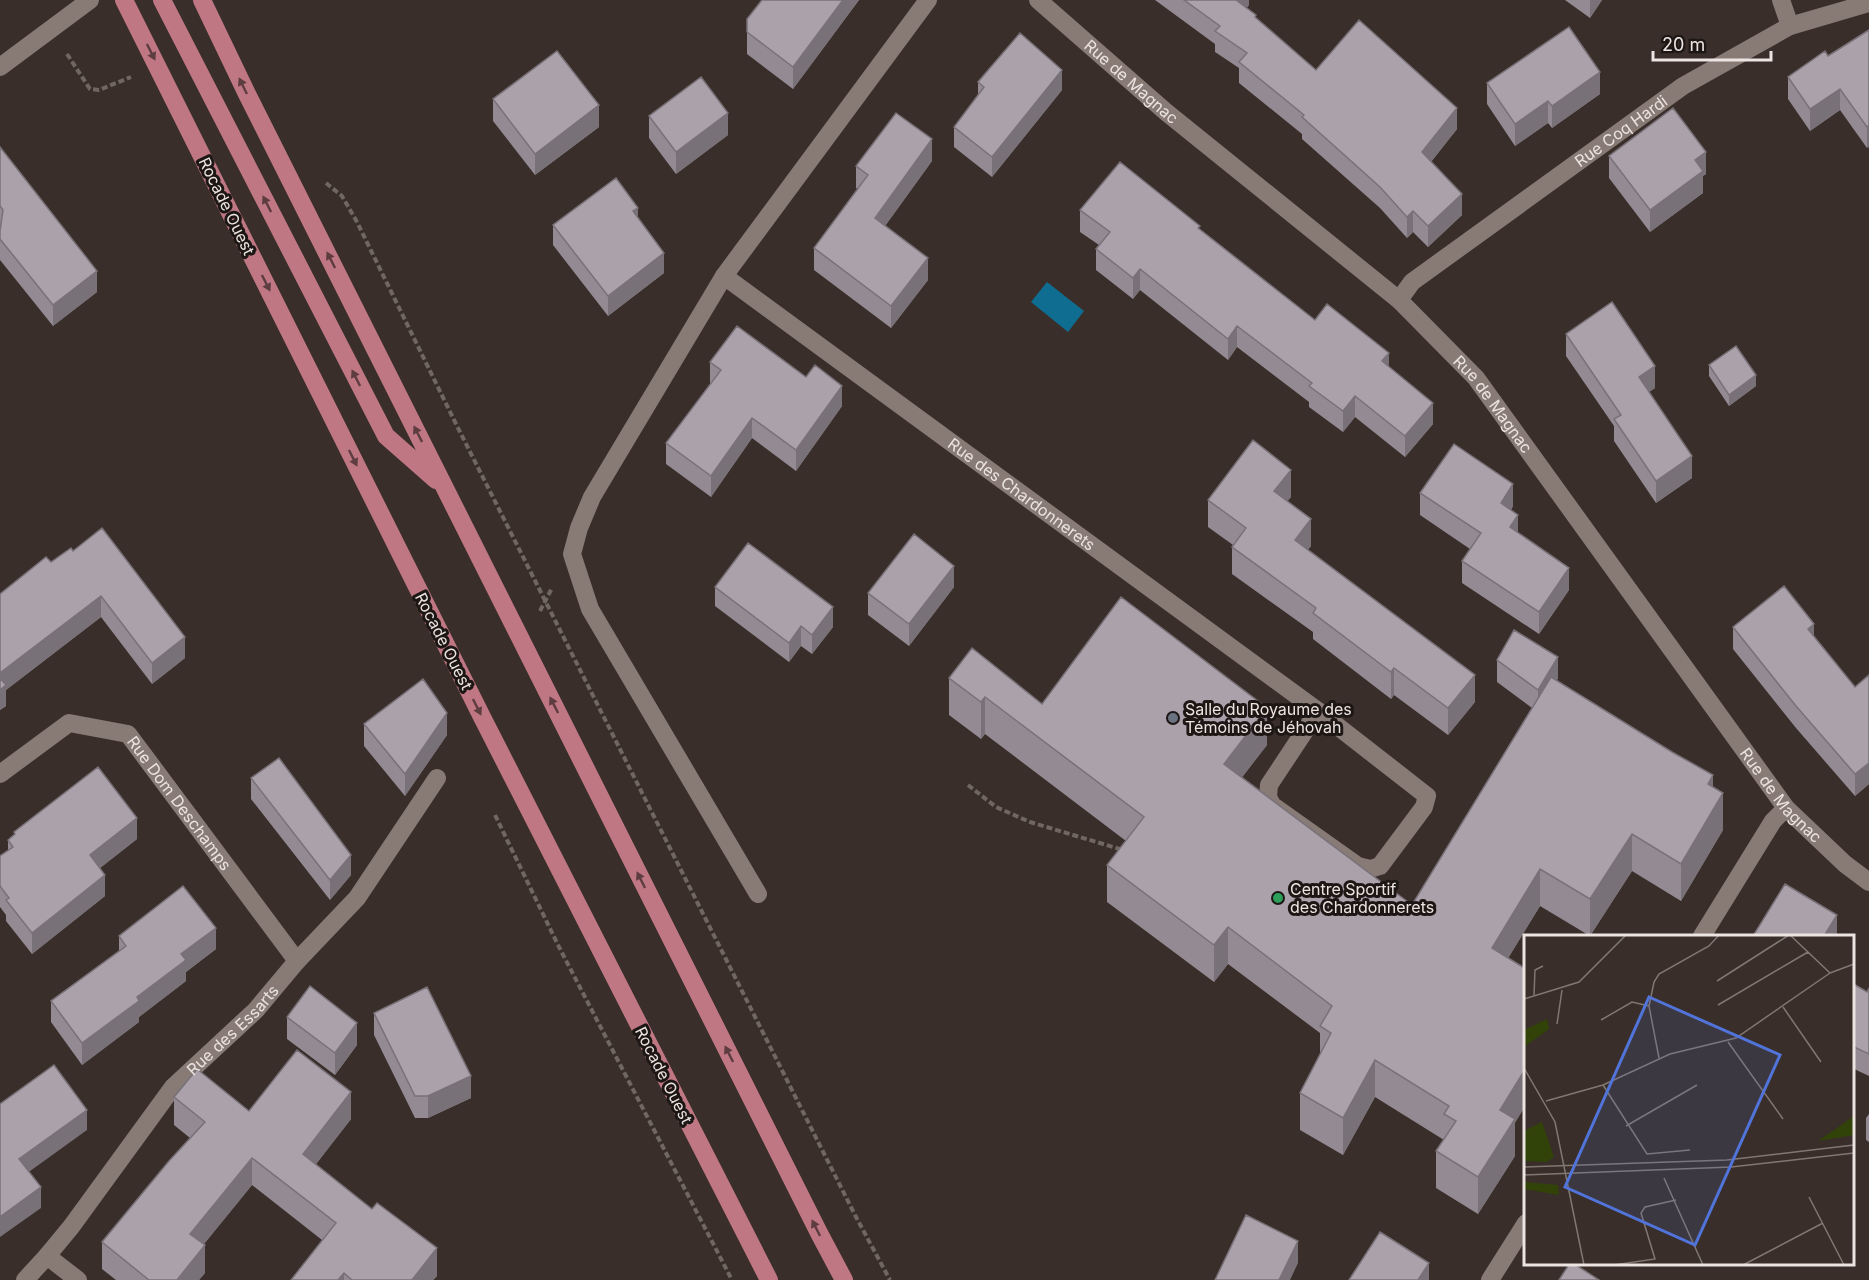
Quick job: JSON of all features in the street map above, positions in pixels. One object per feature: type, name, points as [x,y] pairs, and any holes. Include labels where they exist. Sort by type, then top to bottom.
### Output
[{"type":"main road","name":"Rocade Ouest","points":[[124,0],[482,717],[769,1280]]},
{"type":"main road","points":[[162,0],[386,436],[444,487]]},
{"type":"main road","points":[[202,0],[813,1223],[844,1280]]},
{"type":"street","points":[[0,67],[90,0]]},
{"type":"street","points":[[758,894],[590,609],[572,554],[579,528],[592,497],[724,276],[928,0]]},
{"type":"street","name":"Rue de Magnac","points":[[1038,0],[1166,112],[1399,300],[1476,378],[1786,808],[1845,864],[1869,882]]},
{"type":"street","points":[[1781,0],[1790,26]]},
{"type":"street","name":"Rue Coq Hardi","points":[[1399,300],[1412,282],[1683,86],[1790,26],[1869,3]]},
{"type":"street","name":"Rue des Chardonnerets","points":[[724,276],[1318,711],[1427,795],[1424,807],[1380,866],[1370,869],[1358,866],[1272,805],[1268,797],[1269,785],[1318,711]]},
{"type":"street","name":"Rue Dom Deschamps","points":[[0,774],[69,723],[128,734],[297,961]]},
{"type":"street","name":"Rue des Essarts","points":[[25,1280],[71,1227],[173,1087],[256,1010],[297,961],[357,898],[437,778]]},
{"type":"street","points":[[1703,935],[1773,821],[1786,808]]},
{"type":"street","points":[[1490,1280],[1524,1226]]},
{"type":"street","points":[[47,1256],[78,1280]]},
{"type":"path","points":[[318,176],[342,196],[357,222],[466,444],[856,1217],[890,1280]]},
{"type":"path","points":[[968,784],[996,807],[1030,822],[1128,852]]},
{"type":"water","points":[[1047,282],[1084,311],[1068,332],[1031,302]]},
{"type":"building","points":[[762,0],[843,0],[793,67],[747,32],[747,19]]},
{"type":"building","points":[[1184,0],[1236,0],[1256,15],[1255,17],[1316,70],[1359,20],[1457,108],[1422,152],[1462,194],[1428,226],[1413,211],[1407,217],[1380,187],[1302,117],[1304,115],[1239,62],[1247,53],[1215,31],[1220,26]]},
{"type":"building","points":[[1569,27],[1600,72],[1552,106],[1548,101],[1515,124],[1487,83]]},
{"type":"building","points":[[1869,30],[1869,125],[1867,127],[1840,89],[1810,109],[1788,77],[1825,51],[1828,56]]},
{"type":"building","points":[[1020,33],[1062,70],[992,157],[954,127],[984,87],[978,82]]},
{"type":"building","points":[[557,51],[599,105],[535,154],[493,99]]},
{"type":"building","points":[[701,77],[728,113],[676,152],[649,116]]},
{"type":"building","points":[[1673,108],[1706,152],[1695,160],[1703,171],[1650,210],[1609,156]]},
{"type":"building","points":[[896,113],[932,139],[875,218],[928,258],[891,306],[814,248],[868,175],[856,166]]},
{"type":"building","points":[[0,147],[97,271],[53,305],[0,239],[3,210],[0,206]]},
{"type":"building","points":[[1120,162],[1200,226],[1198,228],[1315,320],[1327,304],[1389,353],[1382,361],[1433,403],[1405,436],[1355,396],[1343,411],[1309,386],[1312,383],[1237,326],[1228,339],[1140,269],[1133,278],[1096,249],[1110,232],[1080,210]]},
{"type":"building","points":[[616,178],[638,208],[633,211],[664,253],[608,296],[553,225]]},
{"type":"building","points":[[1612,302],[1655,366],[1639,377],[1692,456],[1656,481],[1614,419],[1621,415],[1566,334]]},
{"type":"building","points":[[737,326],[806,377],[815,365],[842,386],[796,450],[752,418],[711,476],[666,443],[721,370],[710,362]]},
{"type":"building","points":[[1736,346],[1756,375],[1729,395],[1709,365]]},
{"type":"building","points":[[1253,440],[1291,470],[1274,491],[1311,519],[1295,540],[1475,675],[1448,708],[1394,668],[1391,672],[1313,613],[1316,608],[1232,547],[1246,528],[1208,500]]},
{"type":"building","points":[[1454,444],[1513,484],[1501,503],[1518,515],[1510,527],[1569,568],[1539,612],[1462,561],[1481,533],[1420,493]]},
{"type":"building","points":[[102,528],[185,637],[152,663],[101,596],[0,673],[0,594],[46,557],[51,562],[71,548],[73,551]]},
{"type":"building","points":[[914,534],[954,566],[909,624],[868,593]]},
{"type":"building","points":[[748,543],[833,607],[812,635],[801,626],[789,643],[715,587]]},
{"type":"building","points":[[1784,586],[1814,624],[1808,629],[1855,687],[1869,675],[1869,763],[1855,774],[1796,706],[1733,627]]},
{"type":"building","points":[[1121,597],[1267,708],[1224,764],[1412,905],[1551,677],[1713,775],[1708,784],[1723,793],[1681,864],[1632,834],[1590,899],[1540,869],[1492,948],[1524,968],[1524,1071],[1500,1110],[1515,1119],[1478,1177],[1436,1151],[1456,1121],[1444,1114],[1449,1106],[1375,1060],[1343,1118],[1300,1093],[1331,1033],[1320,1026],[1332,1006],[1228,927],[1214,945],[1107,865],[1144,817],[985,697],[981,702],[949,678],[972,648],[1042,704]]},
{"type":"building","points":[[1514,630],[1558,657],[1538,690],[1497,660]]},
{"type":"building","points":[[0,678],[6,685],[0,690]]},
{"type":"building","points":[[423,679],[447,713],[405,774],[364,724]]},
{"type":"building","points":[[279,758],[351,855],[330,880],[251,778]]},
{"type":"building","points":[[98,767],[137,818],[90,855],[105,875],[32,933],[6,900],[9,898],[0,886],[0,856],[13,847],[8,840],[15,834],[14,832]]},
{"type":"building","points":[[1785,884],[1837,915],[1825,935],[1754,935]]},
{"type":"building","points":[[183,886],[216,928],[181,954],[186,960],[137,997],[139,1001],[82,1043],[51,1001],[126,946],[119,936]]},
{"type":"building","points":[[1854,984],[1867,992],[1869,988],[1869,1054],[1854,1047]]},
{"type":"building","points":[[310,986],[357,1023],[335,1053],[287,1017]]},
{"type":"building","points":[[427,987],[471,1076],[428,1096],[415,1096],[374,1013]]},
{"type":"building","points":[[297,1050],[351,1092],[303,1154],[372,1209],[377,1203],[437,1248],[412,1280],[352,1280],[344,1273],[338,1280],[291,1280],[336,1223],[252,1158],[190,1234],[205,1245],[177,1280],[149,1280],[102,1242],[169,1161],[205,1122],[174,1097],[197,1069],[249,1111]]},
{"type":"building","points":[[54,1065],[87,1110],[19,1159],[41,1187],[0,1217],[0,1104]]},
{"type":"building","points":[[1246,1215],[1298,1241],[1279,1280],[1215,1280]]},
{"type":"building","points":[[1380,1232],[1429,1263],[1418,1280],[1349,1280]]},
{"type":"building","points":[[1569,1265],[1576,1265],[1599,1280],[1559,1280]]},
{"type":"place","name":"Salle du Royaume des Témoins de Jéhovah","points":[[1173,718]]},
{"type":"place","name":"Centre Sportif des Chardonnerets","points":[[1278,898]]}]
